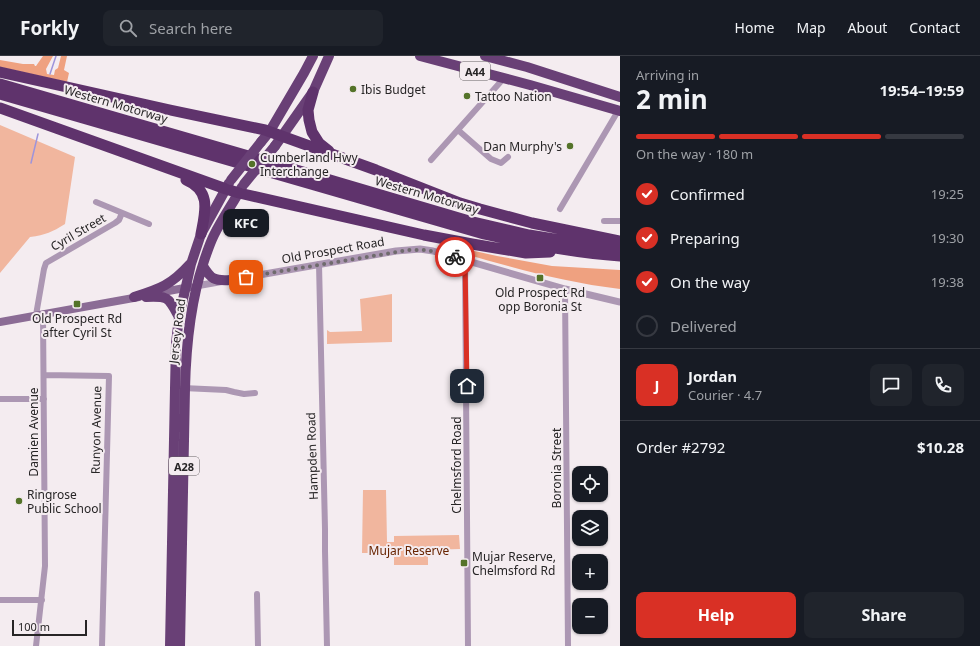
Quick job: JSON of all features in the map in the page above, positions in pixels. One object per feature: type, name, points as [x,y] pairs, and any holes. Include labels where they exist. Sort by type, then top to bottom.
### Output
[{"type":"highway","points":[[304,73],[308,56]]},
{"type":"highway","name":"Jersey Road","points":[[170,646],[176,343],[179,317],[185,288],[201,234],[228,185],[270,131],[313,56]]},
{"type":"highway","name":"Jersey Road","points":[[180,646],[186,362],[188,332],[196,286],[213,236],[242,188],[282,136],[313,92],[329,56]]},
{"type":"highway","name":"A44","points":[[420,56],[619,111]]},
{"type":"highway","name":"A44","points":[[485,56],[527,67],[620,97]]},
{"type":"highway","points":[[0,72],[270,131],[460,203],[532,223],[620,241]]},
{"type":"highway","name":"Western Motorway","points":[[0,84],[469,221],[530,236],[620,248]]},
{"type":"highway","points":[[313,92],[308,110],[312,132],[319,143],[330,151],[351,161]]},
{"type":"highway","name":"Western Motorway","points":[[0,94],[461,228],[522,242],[577,252],[620,256]]},
{"type":"highway","points":[[0,108],[228,185],[424,235],[526,253],[577,252]]},
{"type":"highway","points":[[0,113],[37,125],[194,183],[202,192],[205,202],[201,234]]},
{"type":"highway","points":[[134,297],[160,289],[178,277],[191,264]]},
{"type":"highway","points":[[202,266],[212,278],[216,280],[230,280]]},
{"type":"highway","points":[[134,297],[160,296],[167,299],[173,304],[179,317]]},
{"type":"main road","name":"Old Prospect Road","points":[[0,322],[196,286]]},
{"type":"street","points":[[431,160],[504,78]]},
{"type":"street","points":[[560,209],[619,111]]},
{"type":"street","points":[[458,130],[491,159],[501,163],[508,157]]},
{"type":"street","points":[[96,202],[149,224]]},
{"type":"street","name":"Cyril Street","points":[[40,315],[44,269],[46,263],[115,223],[119,220],[122,213]]},
{"type":"street","points":[[604,221],[620,221]]},
{"type":"street","name":"Old Prospect Road","points":[[196,286],[414,249],[427,250],[566,289],[620,302]]},
{"type":"street","name":"Chelmsford Road","points":[[465,260],[468,646]]},
{"type":"street","name":"Hampden Road","points":[[319,264],[326,529],[327,646]]},
{"type":"street","name":"Boronia Street","points":[[566,289],[568,646]]},
{"type":"street","name":"Damien Avenue","points":[[36,646],[45,569],[44,374],[40,315]]},
{"type":"street","name":"Runyon Avenue","points":[[44,374],[109,376],[102,646]]},
{"type":"street","points":[[175,388],[226,390],[244,394],[255,393]]},
{"type":"street","points":[[0,399],[44,399]]},
{"type":"street","points":[[257,594],[258,646]]},
{"type":"street","points":[[0,600],[42,600]]},
{"type":"green space","points":[[0,125],[75,157],[65,224],[49,233],[30,237],[0,273]]},
{"type":"green space","points":[[392,294],[392,342],[327,344],[327,330],[330,332],[362,331],[360,299]]},
{"type":"green space","name":"Mujar Reserve","points":[[363,490],[386,490],[387,542],[394,542],[394,536],[459,535],[460,549],[428,550],[428,565],[394,565],[394,553],[362,553]]},
{"type":"shaded area","points":[[43,56],[53,56],[46,69],[47,74],[54,75],[55,70],[58,68],[61,56],[67,56],[64,70],[69,73],[67,82],[0,67],[0,60],[23,64],[34,64],[36,66]]},
{"type":"shaded area","points":[[443,244],[552,266],[620,270],[620,289],[576,282],[488,261],[442,247]]},
{"type":"waterway","points":[[50,74],[56,56]]},
{"type":"waterway","points":[[31,163],[38,134]]},
{"type":"way so far","points":[[246,277],[396,251],[420,249],[455,257]]},
{"type":"place","name":"Ibis Budget","points":[[353,89]]},
{"type":"place","name":"Tattoo Nation","points":[[467,96]]},
{"type":"place","name":"Dan Murphy's","points":[[570,146]]},
{"type":"place","name":"Cumberland Hwy Interchange","points":[[252,164]]},
{"type":"place","name":"KFC","points":[[246,277]]},
{"type":"place","name":"Old Prospect Rd opp Boronia St","points":[[540,278]]},
{"type":"place","name":"Old Prospect Rd after Cyril St","points":[[77,304]]},
{"type":"place","name":"Ringrose Public School","points":[[19,501]]},
{"type":"place","name":"Mujar Reserve, Chelmsford Rd","points":[[464,563]]},
{"type":"route","points":[[455,257],[465,260],[467,386]]}]
